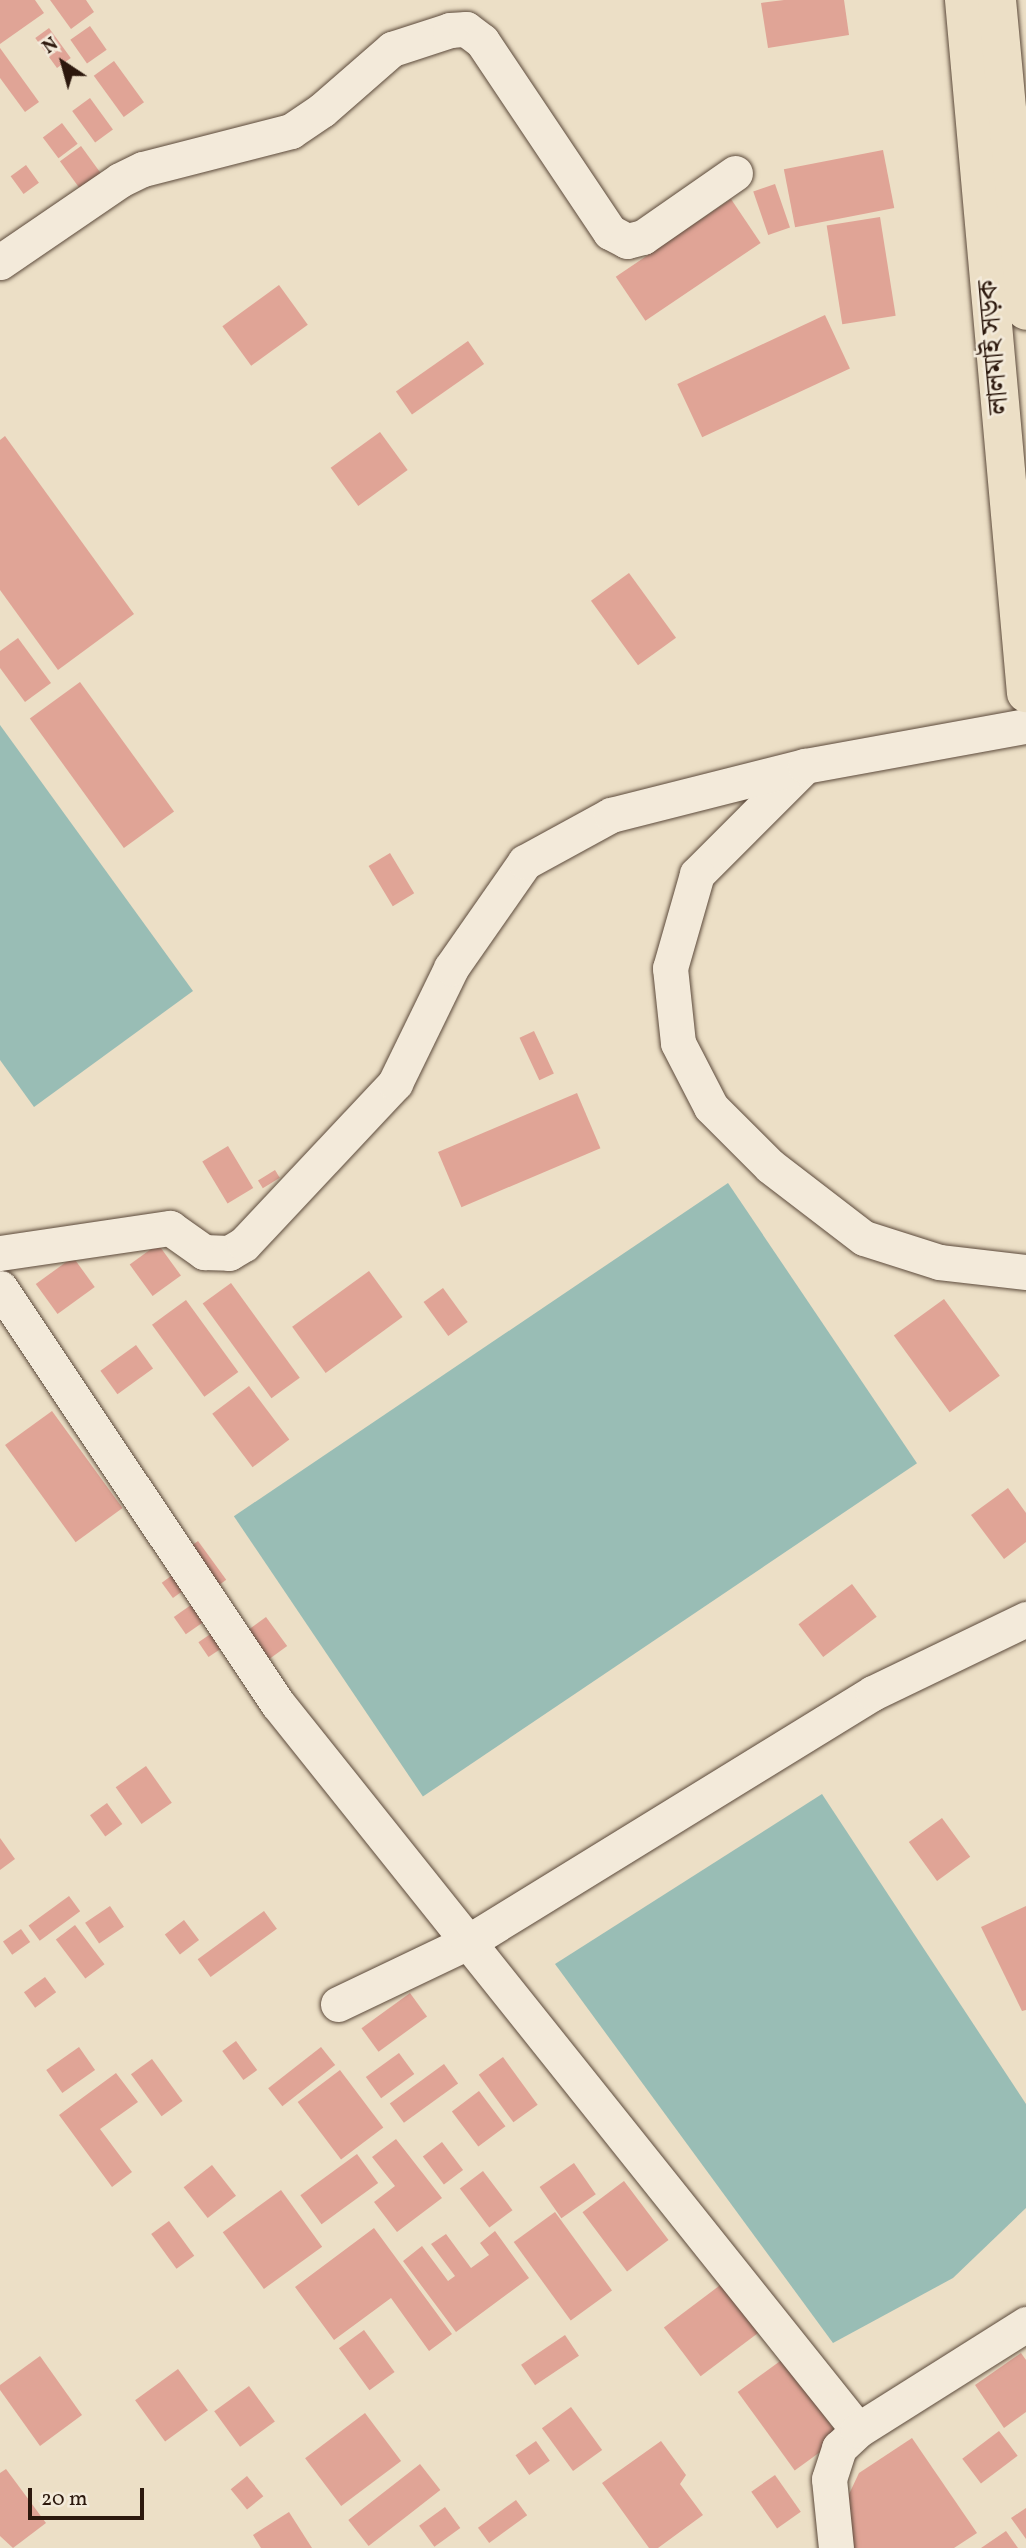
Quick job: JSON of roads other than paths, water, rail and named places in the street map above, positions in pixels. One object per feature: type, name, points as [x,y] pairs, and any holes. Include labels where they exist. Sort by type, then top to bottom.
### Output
[{"type":"main road","name":"লালমাই সড়ক","points":[[964,0],[1010,337],[1026,693]]},
{"type":"main road","name":"লালমাই সড়ক","points":[[997,0],[1026,311]]},
{"type":"street","points":[[0,262],[120,180],[143,169],[291,131],[322,110],[392,49],[450,30],[466,29],[482,41],[610,232],[627,241],[643,237],[735,173]]},
{"type":"street","points":[[0,1253],[170,1228],[204,1252],[229,1253],[244,1244],[395,1083],[451,968],[525,862],[611,815],[806,766],[1026,726]]},
{"type":"street","points":[[806,766],[696,874],[670,968],[678,1043],[710,1107],[769,1166],[864,1238],[939,1262],[1016,1274],[1026,1272]]},
{"type":"street","points":[[0,1288],[278,1704],[858,2430]]},
{"type":"street","points":[[338,2004],[468,1942],[873,1693],[1026,1619]]},
{"type":"street","points":[[836,2548],[829,2479],[839,2448],[858,2430],[1026,2324]]},
{"type":"water","points":[[0,725],[193,991],[34,1107],[0,1060]]},
{"type":"water","points":[[728,1183],[917,1463],[423,1796],[234,1516]]},
{"type":"water","points":[[822,1794],[1026,2104],[1026,2208],[953,2278],[833,2343],[555,1964]]}]
